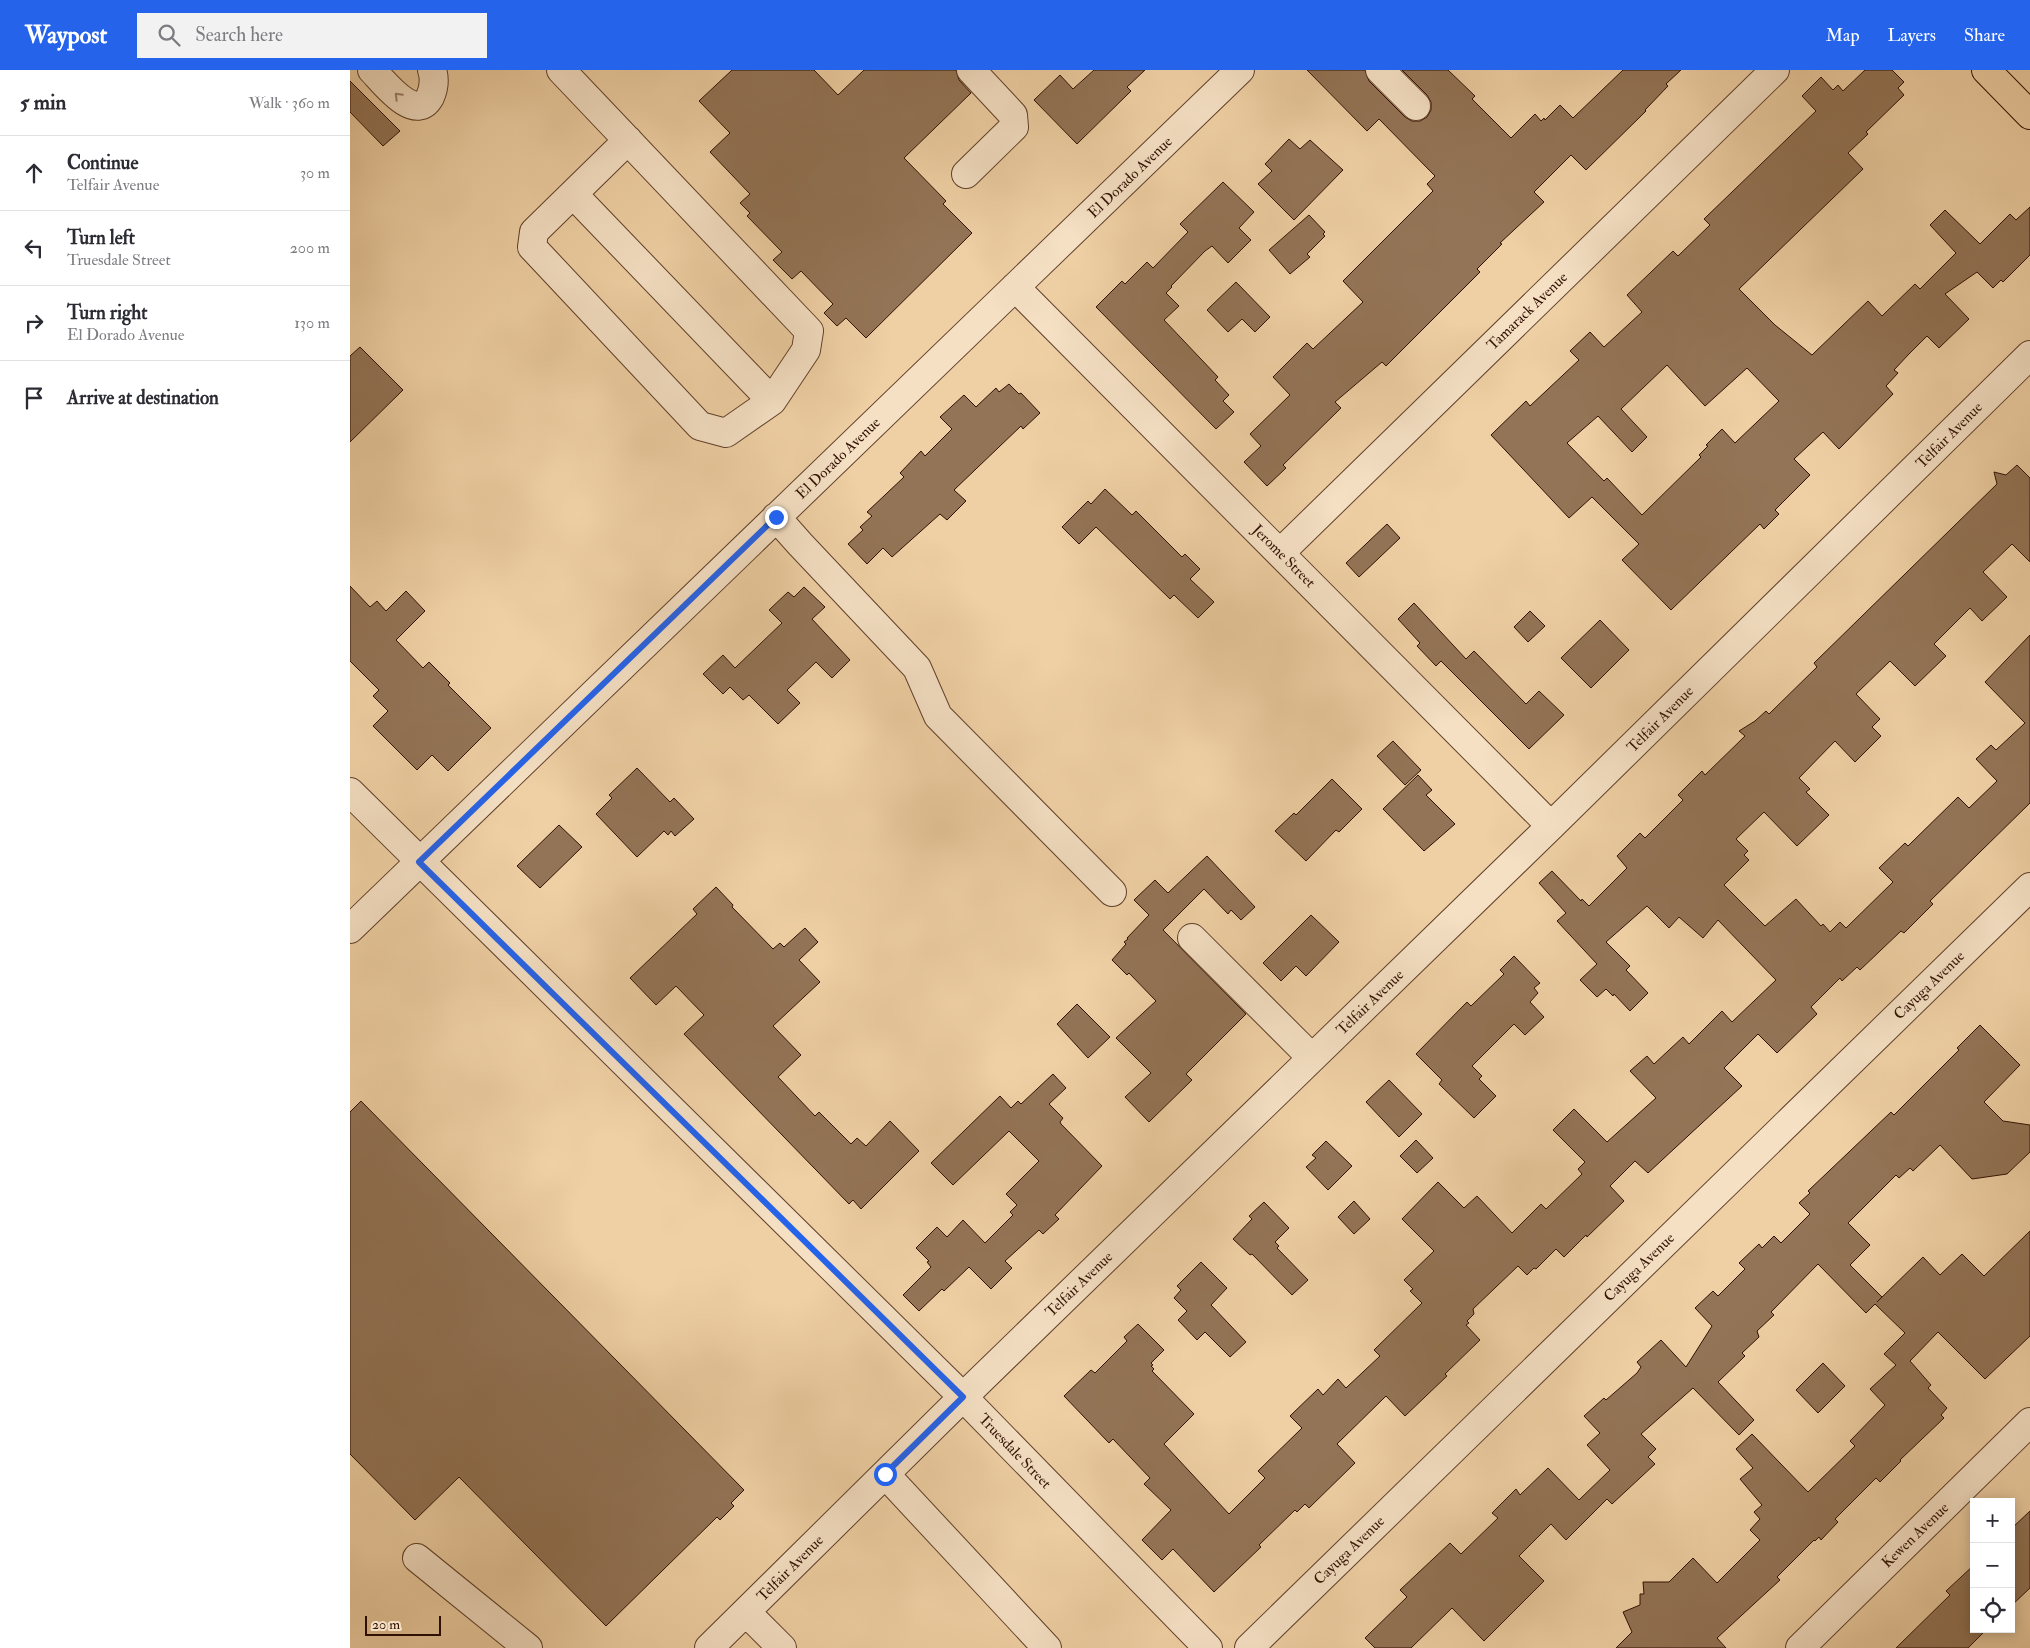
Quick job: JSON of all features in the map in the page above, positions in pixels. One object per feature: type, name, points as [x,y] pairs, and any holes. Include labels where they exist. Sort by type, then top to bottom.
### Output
[{"type":"main road","points":[[1986,70],[2030,115]]},
{"type":"street","points":[[372,70],[404,103],[416,106],[424,104],[429,99],[434,82],[432,70]]},
{"type":"street","points":[[561,70],[628,140],[809,331],[806,350],[772,400],[726,433],[700,426],[532,247],[534,232],[628,140]]},
{"type":"street","points":[[966,174],[1014,127],[1013,115],[971,70]]},
{"type":"street","name":"El Dorado Avenue","points":[[350,929],[1240,70]]},
{"type":"street","points":[[1380,70],[1416,106]]},
{"type":"street","name":"Tamarack Avenue","points":[[1280,552],[1775,70]]},
{"type":"street","points":[[573,194],[772,400]]},
{"type":"street","name":"Jerome Street","points":[[1015,288],[1551,826]]},
{"type":"street","name":"Telfair Avenue","points":[[709,1648],[963,1397],[1551,826],[2030,355]]},
{"type":"street","points":[[776,517],[917,668],[938,716],[1112,892]]},
{"type":"street","name":"Truesdale Street","points":[[350,792],[963,1397],[1208,1648]]},
{"type":"street","name":"Cayuga Avenue","points":[[1249,1648],[2030,887]]},
{"type":"street","points":[[1192,938],[1312,1058]]},
{"type":"street","name":"Kewen Avenue","points":[[1800,1648],[2030,1422]]},
{"type":"street","points":[[885,1474],[1047,1648]]},
{"type":"street","points":[[417,1558],[528,1648]]},
{"type":"street","points":[[746,1612],[782,1648]]},
{"type":"building","points":[[732,70],[814,70],[838,95],[864,70],[956,70],[959,80],[971,93],[904,158],[946,201],[943,204],[972,233],[866,338],[846,318],[837,326],[824,313],[833,304],[801,271],[792,279],[773,260],[782,252],[747,216],[750,213],[740,203],[750,194],[710,152],[730,133],[699,101]]},
{"type":"building","points":[[1094,70],[1145,70],[1127,87],[1131,91],[1077,144],[1034,100],[1060,75],[1073,89]]},
{"type":"building","points":[[1307,70],[1365,70],[1369,81],[1405,117],[1412,121],[1420,121],[1427,117],[1431,110],[1431,102],[1427,95],[1402,70],[1448,70],[1475,96],[1472,99],[1511,138],[1535,114],[1541,121],[1544,118],[1545,120],[1560,105],[1573,118],[1623,70],[1681,70],[1666,84],[1668,86],[1646,111],[1586,170],[1571,155],[1534,192],[1544,202],[1500,243],[1502,244],[1477,269],[1480,272],[1386,366],[1382,362],[1335,402],[1341,408],[1283,465],[1286,468],[1267,486],[1244,462],[1261,446],[1250,434],[1290,395],[1273,377],[1307,343],[1313,349],[1363,302],[1343,281],[1433,191],[1427,184],[1435,176],[1379,119],[1367,131]]},
{"type":"building","points":[[1865,70],[1892,70],[1904,82],[1898,88],[1904,95],[1866,132],[1868,134],[1848,153],[1863,169],[1739,289],[1775,325],[1812,355],[1868,301],[1882,316],[1915,284],[1920,289],[1956,253],[1930,225],[1945,210],[1980,244],[2010,214],[2016,220],[2030,207],[2030,255],[2003,282],[2001,280],[1993,288],[1977,272],[1945,294],[1969,319],[1939,348],[1927,336],[1909,354],[1894,370],[1898,373],[1886,386],[1893,394],[1839,449],[1823,432],[1794,459],[1810,475],[1775,510],[1779,514],[1764,529],[1760,524],[1671,610],[1622,560],[1639,544],[1592,497],[1569,518],[1491,435],[1526,401],[1530,406],[1579,360],[1570,351],[1590,332],[1604,347],[1642,312],[1627,295],[1673,251],[1678,256],[1710,225],[1704,219],[1816,111],[1802,96],[1821,77],[1833,90],[1838,85],[1843,91]],"holes":[[[1667,365],[1705,406],[1747,368],[1779,401],[1735,443],[1722,429],[1706,445],[1708,446],[1699,455],[1701,457],[1642,515],[1607,478],[1604,481],[1567,443],[1598,416],[1632,452],[1647,437],[1621,409]]]},
{"type":"building","points":[[350,81],[400,131],[383,146],[350,112]]},
{"type":"building","points":[[1289,139],[1300,149],[1310,140],[1343,170],[1294,220],[1258,184],[1272,171],[1265,164]]},
{"type":"building","points":[[1223,182],[1254,212],[1239,228],[1251,240],[1228,263],[1212,246],[1205,251],[1166,293],[1179,306],[1164,320],[1218,377],[1215,380],[1229,395],[1223,401],[1234,412],[1216,429],[1096,307],[1122,281],[1125,284],[1147,262],[1153,268],[1188,232],[1180,224]]},
{"type":"building","points":[[1309,215],[1325,232],[1323,234],[1325,236],[1307,254],[1310,257],[1290,274],[1269,250]]},
{"type":"building","points":[[1236,282],[1270,317],[1255,332],[1242,319],[1228,332],[1207,310]]},
{"type":"building","points":[[360,347],[403,390],[350,442],[350,356]]},
{"type":"building","points":[[1009,384],[1019,394],[1021,393],[1040,413],[1023,429],[1021,426],[954,490],[966,501],[947,520],[940,514],[892,557],[883,548],[867,564],[848,544],[863,530],[860,527],[872,516],[867,512],[904,477],[900,473],[921,451],[925,456],[952,429],[940,417],[964,395],[976,407],[996,388],[999,392]]},
{"type":"building","points":[[2017,465],[2030,478],[2030,562],[2012,544],[1983,572],[2007,597],[1982,621],[1970,608],[1934,644],[1946,656],[1915,686],[1890,661],[1856,694],[1880,719],[1872,727],[1881,736],[1855,762],[1835,741],[1799,778],[1810,789],[1806,792],[1829,815],[1797,846],[1764,812],[1736,839],[1748,851],[1744,855],[1749,860],[1724,885],[1765,926],[1796,899],[1821,926],[1823,924],[1830,932],[1840,922],[1846,928],[1893,882],[1879,868],[1905,843],[1908,846],[1958,797],[1969,808],[1997,781],[1976,759],[1991,745],[1996,750],[2025,723],[1985,682],[2030,635],[2030,803],[1930,901],[1933,904],[1904,933],[1901,931],[1860,970],[1857,967],[1842,981],[1840,978],[1811,1007],[1817,1014],[1777,1053],[1758,1034],[1724,1068],[1742,1086],[1648,1173],[1635,1161],[1610,1186],[1624,1201],[1587,1237],[1586,1235],[1564,1257],[1556,1249],[1536,1269],[1534,1268],[1527,1275],[1518,1266],[1473,1309],[1474,1314],[1467,1321],[1469,1323],[1466,1325],[1480,1340],[1445,1374],[1447,1376],[1405,1416],[1386,1396],[1337,1444],[1355,1463],[1309,1508],[1305,1504],[1297,1512],[1295,1510],[1259,1545],[1261,1547],[1214,1592],[1173,1549],[1162,1560],[1142,1540],[1171,1510],[1144,1484],[1150,1478],[1113,1439],[1109,1443],[1064,1396],[1091,1370],[1095,1373],[1127,1341],[1124,1337],[1138,1324],[1164,1350],[1151,1363],[1154,1369],[1152,1371],[1194,1414],[1164,1444],[1229,1514],[1265,1478],[1258,1471],[1302,1428],[1290,1416],[1318,1389],[1323,1395],[1338,1379],[1346,1388],[1380,1356],[1374,1350],[1422,1303],[1410,1291],[1413,1289],[1404,1280],[1434,1251],[1402,1219],[1438,1182],[1464,1208],[1477,1196],[1512,1233],[1541,1204],[1546,1209],[1582,1174],[1578,1169],[1585,1162],[1553,1130],[1574,1109],[1607,1142],[1656,1098],[1630,1071],[1647,1056],[1654,1064],[1683,1037],[1689,1044],[1722,1011],[1732,1022],[1776,980],[1718,920],[1703,938],[1679,917],[1669,928],[1647,906],[1606,942],[1630,966],[1626,970],[1648,993],[1630,1011],[1614,994],[1613,996],[1606,989],[1597,997],[1580,980],[1597,964],[1557,921],[1566,913],[1539,883],[1552,871],[1581,901],[1582,899],[1589,906],[1627,868],[1617,856],[1640,833],[1645,838],[1683,800],[1678,795],[1702,771],[1705,775],[1745,736],[1739,731],[1766,711],[1769,714],[1817,667],[1814,663],[1997,484],[1994,472],[2006,475]]},
{"type":"building","points":[[1105,489],[1132,515],[1136,511],[1182,557],[1185,554],[1200,569],[1190,579],[1214,602],[1198,618],[1174,595],[1170,599],[1096,527],[1079,544],[1062,527],[1088,501],[1091,504]]},
{"type":"building","points":[[1387,524],[1400,538],[1359,577],[1346,563]]},
{"type":"building","points":[[350,586],[370,607],[377,601],[386,611],[406,591],[425,611],[396,640],[423,668],[429,662],[450,683],[448,685],[491,728],[448,771],[432,755],[417,770],[373,726],[388,711],[373,696],[379,690],[350,661]]},
{"type":"building","points":[[804,587],[825,607],[812,619],[850,660],[832,678],[816,662],[787,690],[800,703],[778,724],[749,695],[743,700],[730,687],[723,694],[703,674],[723,655],[735,668],[782,623],[769,610],[788,592],[794,597]]},
{"type":"building","points":[[1414,603],[1466,659],[1474,651],[1526,704],[1539,691],[1564,715],[1529,749],[1441,661],[1436,666],[1417,646],[1420,643],[1398,619]]},
{"type":"building","points":[[1530,611],[1545,626],[1528,642],[1514,627]]},
{"type":"building","points":[[1600,620],[1629,650],[1591,688],[1561,658]]},
{"type":"building","points":[[1393,741],[1421,770],[1405,785],[1377,756]]},
{"type":"building","points":[[637,768],[670,802],[674,798],[694,819],[675,836],[671,831],[668,835],[664,831],[637,857],[596,814],[612,798],[609,795]]},
{"type":"building","points":[[1418,775],[1432,790],[1426,795],[1455,824],[1424,851],[1383,809]]},
{"type":"building","points":[[1332,779],[1362,809],[1339,832],[1336,830],[1306,861],[1275,831],[1294,813],[1296,815]]},
{"type":"building","points":[[559,825],[582,847],[540,888],[517,866]]},
{"type":"building","points":[[1207,856],[1255,907],[1241,920],[1231,910],[1228,914],[1204,889],[1163,930],[1246,1014],[1186,1074],[1192,1080],[1149,1122],[1125,1097],[1151,1073],[1116,1038],[1156,1001],[1129,973],[1127,975],[1112,960],[1126,944],[1124,942],[1127,938],[1149,915],[1134,900],[1155,880],[1168,893]]},
{"type":"building","points":[[716,887],[733,905],[732,907],[773,949],[780,943],[784,947],[805,928],[818,942],[799,960],[820,982],[773,1026],[801,1055],[778,1077],[815,1116],[819,1112],[851,1144],[857,1138],[866,1146],[890,1121],[919,1151],[861,1209],[853,1200],[849,1204],[684,1034],[704,1015],[676,986],[656,1005],[630,978],[697,914],[693,909]]},
{"type":"building","points":[[1311,915],[1339,942],[1306,976],[1296,966],[1281,981],[1263,963]]},
{"type":"building","points":[[1514,956],[1540,983],[1534,988],[1538,993],[1530,1002],[1544,1017],[1525,1035],[1514,1024],[1472,1066],[1482,1076],[1479,1079],[1496,1096],[1474,1118],[1439,1084],[1442,1080],[1416,1054],[1467,1002],[1471,1006],[1504,974],[1500,970]]},
{"type":"building","points":[[1077,1004],[1110,1037],[1088,1058],[1057,1024]]},
{"type":"building","points":[[1980,1025],[2020,1065],[1984,1102],[2003,1121],[2030,1125],[2030,1152],[2007,1174],[1972,1179],[1940,1145],[1913,1171],[1910,1168],[1899,1178],[1896,1175],[1848,1223],[1870,1245],[1850,1265],[1882,1297],[1877,1302],[1923,1257],[1940,1275],[1962,1254],[1984,1276],[2030,1231],[2030,1336],[1985,1379],[1938,1332],[1910,1361],[1931,1385],[1928,1388],[1947,1408],[1941,1415],[1944,1418],[1880,1482],[1876,1478],[1835,1519],[1838,1522],[1821,1540],[1819,1537],[1814,1540],[1777,1577],[1780,1580],[1717,1638],[1726,1648],[1616,1648],[1632,1632],[1623,1612],[1640,1605],[1640,1594],[1644,1594],[1643,1582],[1669,1582],[1693,1558],[1717,1583],[1760,1540],[1750,1530],[1760,1519],[1754,1512],[1762,1505],[1740,1479],[1753,1468],[1736,1449],[1752,1434],[1808,1492],[1855,1446],[1850,1441],[1885,1405],[1870,1389],[1896,1365],[1884,1354],[1905,1333],[1875,1304],[1866,1313],[1818,1264],[1771,1312],[1774,1315],[1757,1331],[1759,1337],[1742,1353],[1745,1356],[1718,1382],[1754,1420],[1739,1435],[1693,1388],[1641,1434],[1656,1449],[1648,1457],[1655,1464],[1612,1504],[1607,1499],[1566,1540],[1551,1524],[1519,1556],[1544,1581],[1484,1641],[1452,1608],[1411,1648],[1375,1648],[1365,1638],[1407,1597],[1400,1590],[1450,1543],[1461,1554],[1498,1518],[1492,1513],[1516,1489],[1520,1495],[1548,1468],[1579,1500],[1610,1470],[1587,1445],[1600,1433],[1584,1416],[1637,1373],[1641,1367],[1637,1362],[1661,1340],[1686,1367],[1712,1326],[1695,1308],[1713,1291],[1718,1296],[1745,1269],[1739,1263],[1759,1244],[1762,1248],[1774,1236],[1781,1243],[1810,1214],[1799,1203],[1810,1193],[1808,1191],[1891,1112],[1894,1115],[1959,1050],[1957,1048]]},
{"type":"building","points":[[1053,1074],[1066,1088],[1049,1104],[1063,1118],[1060,1122],[1061,1124],[1102,1166],[1055,1215],[1059,1219],[1043,1234],[1039,1230],[1005,1261],[1012,1268],[991,1289],[969,1267],[944,1291],[942,1289],[919,1311],[903,1295],[931,1267],[927,1262],[929,1261],[916,1248],[937,1227],[947,1237],[963,1220],[985,1243],[1013,1215],[1010,1212],[1017,1205],[1006,1194],[1039,1161],[1009,1131],[953,1185],[931,1163],[1000,1096],[1011,1108],[1018,1101],[1021,1104]]},
{"type":"building","points":[[1389,1080],[1422,1114],[1399,1137],[1366,1102]]},
{"type":"building","points":[[361,1101],[744,1490],[731,1503],[734,1506],[720,1520],[717,1517],[606,1626],[459,1477],[415,1520],[350,1454],[350,1112]]},
{"type":"building","points":[[1416,1140],[1433,1158],[1417,1173],[1400,1156]]},
{"type":"building","points":[[1326,1141],[1352,1166],[1328,1190],[1306,1167],[1316,1158],[1312,1155]]},
{"type":"building","points":[[1354,1201],[1370,1219],[1354,1234],[1338,1217]]},
{"type":"building","points":[[1264,1202],[1289,1228],[1275,1242],[1279,1246],[1277,1248],[1308,1280],[1292,1295],[1252,1254],[1250,1255],[1233,1239],[1252,1219],[1249,1216]]},
{"type":"building","points":[[1201,1262],[1227,1288],[1211,1305],[1246,1342],[1230,1357],[1205,1332],[1197,1340],[1178,1320],[1187,1311],[1174,1298],[1181,1290],[1177,1286]]},
{"type":"building","points":[[1823,1363],[1845,1386],[1818,1413],[1796,1390]]},
{"type":"building","points":[[2030,1511],[2030,1588],[2015,1602],[2015,1543],[2015,1525]]},
{"type":"building","points":[[1970,1569],[1970,1633],[1983,1633],[1968,1648],[1896,1648],[1950,1595],[1946,1591]]},
{"type":"route","points":[[776,517],[419,862],[963,1397],[885,1474]]}]
